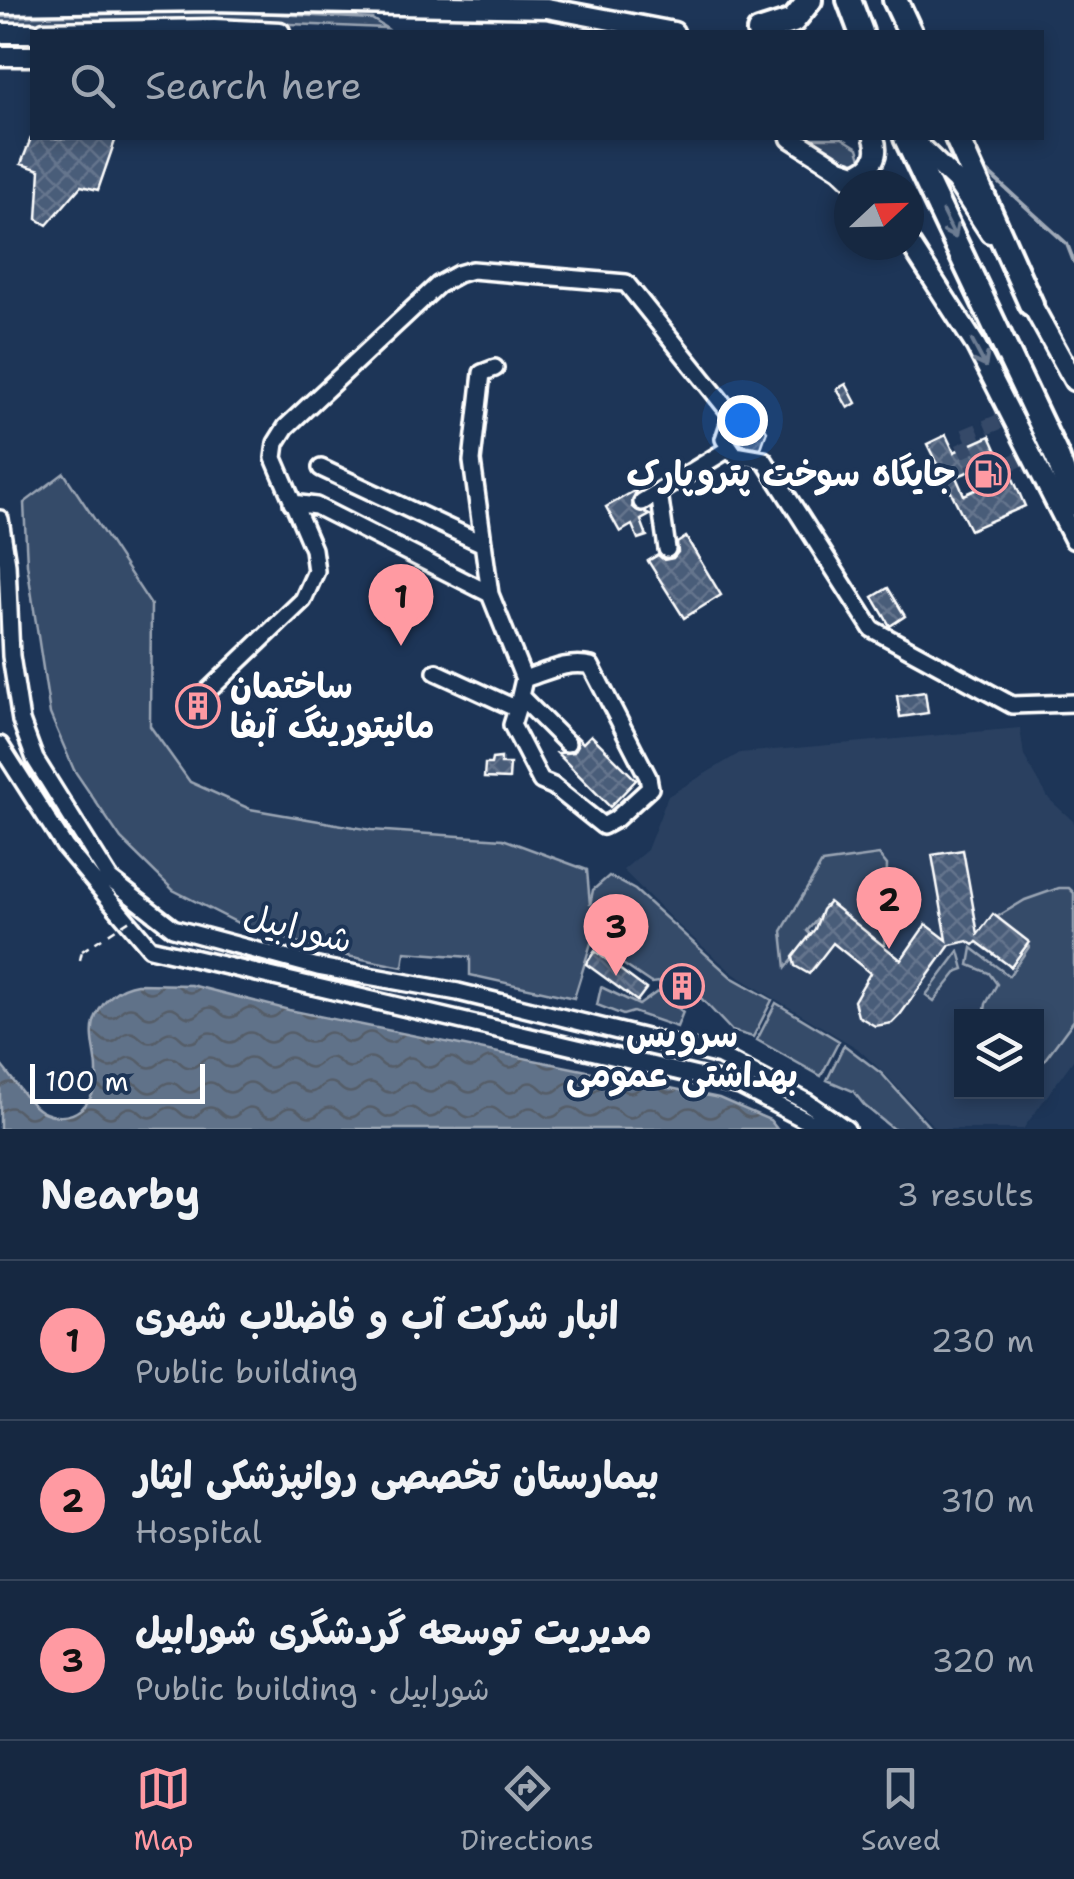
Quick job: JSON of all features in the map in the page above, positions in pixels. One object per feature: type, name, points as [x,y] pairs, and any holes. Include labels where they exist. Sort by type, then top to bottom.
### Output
[{"type":"highway","points":[[765,30],[793,21],[810,0]]},
{"type":"highway","points":[[849,0],[861,30]]},
{"type":"highway","points":[[896,0],[909,30]]},
{"type":"highway","points":[[910,140],[1058,459],[1074,504]]},
{"type":"highway","points":[[958,140],[1031,304]]},
{"type":"main road","points":[[0,4],[162,1],[547,8],[663,30]]},
{"type":"main road","points":[[157,30],[236,30]]},
{"type":"main road","points":[[5,33],[6,56]]},
{"type":"main road","points":[[794,140],[855,174],[870,166],[877,150],[874,140]]},
{"type":"main road","points":[[911,140],[956,182],[996,243],[1074,381]]},
{"type":"main road","points":[[921,260],[976,346],[1074,539]]},
{"type":"street","points":[[208,691],[303,600],[316,571],[313,549],[274,458],[276,443],[286,426],[438,285],[472,270],[626,283],[732,415],[724,438],[734,455],[764,460],[872,629],[1012,704],[1074,703]]},
{"type":"street","points":[[495,368],[482,373],[472,462],[490,594],[524,679],[512,725],[541,781],[553,786],[603,826],[616,819],[650,788],[591,666],[580,663],[524,679]]},
{"type":"street","points":[[642,502],[730,448]]},
{"type":"street","points":[[321,468],[480,542]]},
{"type":"street","points":[[659,492],[667,549]]},
{"type":"street","points":[[292,502],[316,506],[490,594]]},
{"type":"street","name":"شورابیل","points":[[0,518],[7,564],[11,656],[21,721],[35,759],[110,879],[172,928],[318,968],[458,992],[720,1056],[807,1102],[846,1129]]},
{"type":"street","points":[[436,672],[518,702],[567,743]]},
{"type":"street","points":[[0,745],[65,847],[150,948],[740,1086],[822,1129]]},
{"type":"path","points":[[80,960],[82,952],[133,918]]},
{"type":"shaded area","points":[[218,11],[372,19],[386,28],[175,19],[0,25],[0,17]]},
{"type":"shaded area","points":[[815,140],[845,140],[858,148],[862,162],[852,167]]},
{"type":"shaded area","points":[[64,473],[151,605],[150,726],[190,782],[250,809],[371,830],[503,839],[587,870],[590,905],[593,890],[609,876],[635,890],[731,977],[772,1000],[753,1037],[732,1031],[699,996],[704,989],[681,968],[668,981],[651,983],[592,940],[574,998],[470,975],[470,957],[405,952],[403,967],[332,953],[244,926],[173,890],[121,839],[74,770],[50,714],[27,564],[24,503]]},
{"type":"shaded area","points":[[1020,728],[1024,756],[1049,799],[1074,822],[1074,1059],[1023,1129],[936,1129],[857,1048],[734,974],[676,923],[623,870],[647,850],[668,796],[740,753]]},
{"type":"shaded area","points":[[879,855],[887,865],[884,948],[827,908],[807,931],[812,936],[786,968],[782,931],[822,863]]},
{"type":"shaded area","points":[[1059,888],[1069,888],[1074,893],[1074,1020],[1044,1061],[1044,1009],[985,1009],[997,984],[989,973],[969,965],[972,948],[1009,976],[1029,947],[997,917],[1025,900]]},
{"type":"shaded area","points":[[959,951],[964,969],[958,971],[934,1001],[926,995]]},
{"type":"shaded area","points":[[601,987],[639,1005],[657,992],[683,1012],[677,1027],[597,1005]]},
{"type":"shaded area","points":[[776,1003],[839,1041],[821,1076],[757,1040]]},
{"type":"shaded area","points":[[844,1045],[882,1074],[931,1129],[893,1129],[853,1091],[827,1080]]},
{"type":"water","points":[[137,984],[191,985],[289,1010],[719,1098],[770,1120],[777,1129],[0,1129],[0,1064],[41,1111],[63,1116],[81,1109],[96,1082],[96,1016],[113,994]]},
{"type":"building","points":[[30,140],[115,140],[98,190],[81,186],[47,225],[37,219],[40,170],[21,164]]},
{"type":"building","points":[[846,384],[856,403],[848,408],[837,389]]},
{"type":"building","points":[[746,415],[759,417],[767,431],[761,448],[742,445],[736,437]]},
{"type":"building","points":[[946,435],[954,452],[990,436],[1000,458],[956,477],[964,495],[1011,474],[1025,506],[970,530],[927,444]]},
{"type":"building","points":[[636,490],[632,507],[650,515],[641,520],[647,536],[638,539],[632,525],[620,532],[606,507]]},
{"type":"building","points":[[686,537],[721,595],[684,618],[648,561],[658,555],[664,560],[673,558],[678,552],[677,543]]},
{"type":"building","points":[[888,588],[905,616],[890,626],[873,597]]},
{"type":"building","name":"ساختمان مانیتورینگ آبفا","points":[[197,687],[201,699],[214,703],[208,717],[198,721],[183,714],[181,703],[185,693]]},
{"type":"building","points":[[925,692],[928,713],[900,717],[897,696]]},
{"type":"building","points":[[575,735],[583,743],[591,735],[636,780],[610,807],[557,753],[574,752],[578,745]]},
{"type":"building","points":[[501,758],[501,764],[510,764],[509,779],[484,778],[485,764]]},
{"type":"building","points":[[963,850],[978,934],[993,914],[1029,942],[1011,967],[977,942],[950,945],[900,1015],[892,1023],[875,1026],[858,1016],[854,1001],[870,973],[833,943],[809,974],[795,966],[793,957],[815,929],[829,902],[901,960],[926,924],[947,940],[932,855]]},
{"type":"building","points":[[595,951],[646,989],[637,1001],[586,964]]},
{"type":"building","name":"سرویس بهداشتی عمومی","points":[[678,973],[695,990],[687,999],[670,982]]},
{"type":"waterway","points":[[982,167],[1067,244],[1074,262]]},
{"type":"tunnel","points":[[1001,401],[1003,420],[961,438],[979,477],[1020,459],[1040,475]]},
{"type":"place","name":"جایگاه سوخت پتروپارک","points":[[988,474]]},
{"type":"place","name":"انبار شرکت آب و فاضلاب شهری","points":[[401,646]]},
{"type":"place","name":"ساختمان مانیتورینگ آبفا","points":[[198,706]]},
{"type":"place","name":"بیمارستان تخصصی روانپزشکی ایثار","points":[[889,949]]},
{"type":"place","name":"مدیریت توسعه گردشگری شورابیل","points":[[616,976]]},
{"type":"place","name":"سرویس بهداشتی عمومی","points":[[682,986]]}]
